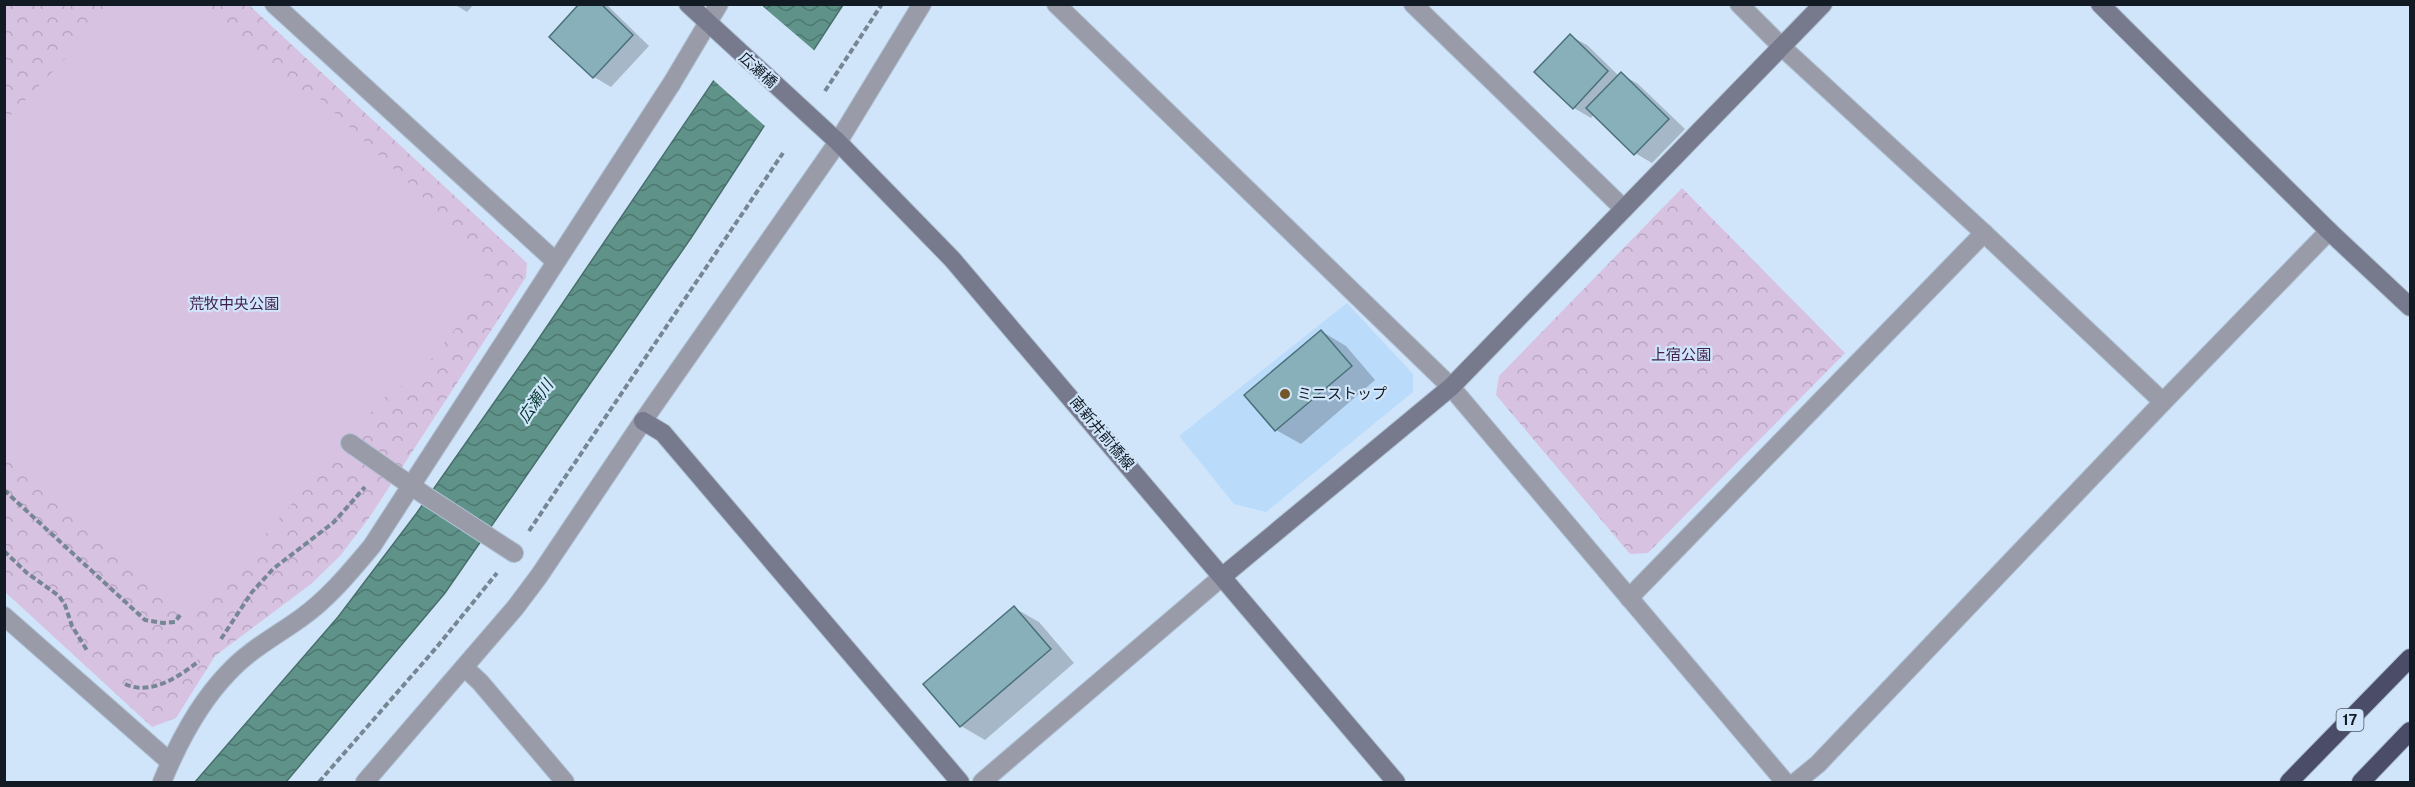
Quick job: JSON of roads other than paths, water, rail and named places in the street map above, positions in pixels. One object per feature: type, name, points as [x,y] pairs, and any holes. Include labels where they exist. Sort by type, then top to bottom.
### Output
[{"type":"highway","name":"17","points":[[2289,783],[2410,658]]},
{"type":"highway","points":[[2361,783],[2410,731]]},
{"type":"street","points":[[274,4],[555,261]]},
{"type":"street","points":[[688,4],[708,22]]},
{"type":"street","points":[[162,783],[193,717],[228,673],[264,641],[302,617],[338,586],[417,489],[555,261],[672,84],[719,4]]},
{"type":"street","points":[[364,783],[515,609],[838,142],[922,4]]},
{"type":"street","points":[[1056,4],[1451,387],[1785,783]]},
{"type":"street","points":[[1413,4],[1624,209]]},
{"type":"street","points":[[1739,4],[1782,47],[1984,232],[2163,402]]},
{"type":"street","points":[[982,783],[1223,576],[1451,387],[1824,4]]},
{"type":"street","points":[[2100,4],[2329,231],[2410,307]]},
{"type":"street","name":"広瀬橋","points":[[708,22],[791,99]]},
{"type":"street","name":"南新井前橋線","points":[[791,99],[838,142],[959,267],[1396,783]]},
{"type":"street","points":[[1796,783],[1826,755],[2329,231]]},
{"type":"street","points":[[1629,598],[1984,232]]},
{"type":"street","points":[[643,421],[663,433],[960,783]]},
{"type":"street","points":[[350,443],[514,553]]},
{"type":"street","points":[[4,616],[170,762]]},
{"type":"street","points":[[465,668],[480,682],[565,783]]},
{"type":"water","name":"広瀬川","points":[[765,5],[843,5],[691,238],[445,593],[286,782],[195,782],[338,617],[416,514],[533,347]]},
{"type":"place","name":"ミニストップ","points":[[1285,394]]},
{"type":"park label","name":"荒牧中央公園","points":[[234,304]]},
{"type":"park label","name":"上宿公園","points":[[1681,355]]}]
